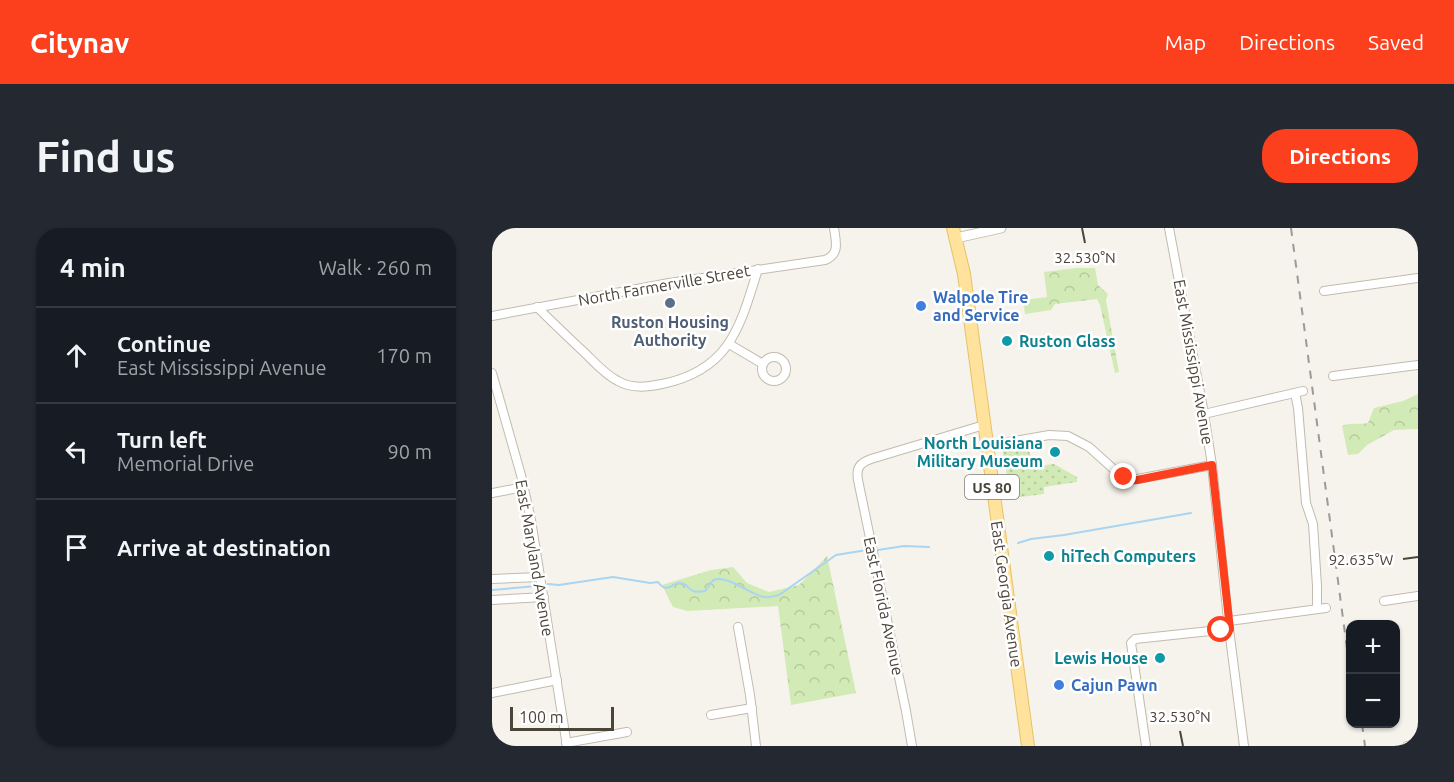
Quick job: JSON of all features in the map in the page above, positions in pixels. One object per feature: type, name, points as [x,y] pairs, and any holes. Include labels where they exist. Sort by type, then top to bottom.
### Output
[{"type":"main road","name":"East Georgia Avenue","points":[[957,231],[1028,746]]},
{"type":"street","name":"North Farmerville Street","points":[[492,316],[669,283],[825,260],[835,253],[834,228]]},
{"type":"street","name":"East Mississippi Avenue","points":[[1169,228],[1212,465],[1244,746]]},
{"type":"street","points":[[957,231],[999,229]]},
{"type":"street","points":[[537,307],[611,377],[629,386],[655,385],[690,375],[711,362],[729,344],[737,332],[758,269]]},
{"type":"street","points":[[1324,291],[1418,278]]},
{"type":"street","points":[[729,344],[763,364]]},
{"type":"street","points":[[1333,376],[1418,365]]},
{"type":"street","name":"East Maryland Avenue","points":[[492,373],[531,520],[566,744]]},
{"type":"street","points":[[1146,746],[1131,642],[1135,639],[1321,609],[1317,586],[1313,524],[1306,503],[1299,392],[1204,414]]},
{"type":"street","name":"East Florida Avenue","points":[[912,746],[858,480],[858,467],[862,463],[879,457],[984,425]]},
{"type":"street","points":[[986,446],[1049,435],[1068,436],[1089,447],[1119,474],[1132,480],[1212,465]]},
{"type":"street","points":[[492,493],[524,487]]},
{"type":"street","points":[[492,579],[541,577]]},
{"type":"street","points":[[1384,601],[1418,596]]},
{"type":"street","points":[[492,600],[544,597]]},
{"type":"street","points":[[738,627],[756,746]]},
{"type":"street","points":[[492,693],[557,680]]},
{"type":"street","points":[[711,715],[752,708]]},
{"type":"street","points":[[566,744],[627,732]]},
{"type":"street","points":[[1409,746],[1418,745]]},
{"type":"green space","points":[[1095,268],[1098,285],[1108,294],[1106,300],[1119,372],[1115,373],[1097,299],[1055,304],[1051,310],[1025,314],[1023,300],[1047,297],[1044,272]]},
{"type":"green space","points":[[1418,394],[1418,429],[1394,430],[1367,445],[1358,454],[1348,455],[1342,426],[1368,423],[1374,408],[1403,401]]},
{"type":"green space","points":[[1027,442],[1032,463],[1037,466],[1054,464],[1077,477],[1077,482],[1044,487],[1044,494],[1011,498],[1002,447]]},
{"type":"green space","points":[[827,556],[856,693],[791,705],[778,606],[687,611],[673,607],[662,585],[711,570],[733,567],[747,583],[769,592],[799,585]]},
{"type":"waterway","points":[[1018,543],[1191,513]]},
{"type":"waterway","points":[[878,550],[904,546],[929,547]]},
{"type":"waterway","points":[[548,584],[559,585],[613,577],[650,583],[658,582],[666,588],[682,583],[691,590],[699,592],[705,591],[714,580],[719,579],[732,582],[764,597],[770,597],[779,595],[836,555],[867,550]]},
{"type":"waterway","points":[[492,590],[537,586]]},
{"type":"railway","points":[[1291,228],[1346,641]]},
{"type":"railway","points":[[1363,728],[1365,746]]},
{"type":"place","name":"Ruston Housing Authority","points":[[670,303]]},
{"type":"place","name":"Walpole Tire and Service","points":[[921,306]]},
{"type":"place","name":"Ruston Glass","points":[[1007,341]]},
{"type":"place","name":"North Louisiana Military Museum","points":[[1055,452]]},
{"type":"place","name":"hiTech Computers","points":[[1049,556]]},
{"type":"place","name":"Lewis House","points":[[1160,658]]},
{"type":"place","name":"Cajun Pawn","points":[[1059,685]]},
{"type":"route","points":[[1124,477],[1137,480],[1212,465],[1230,629],[1221,630]]}]
